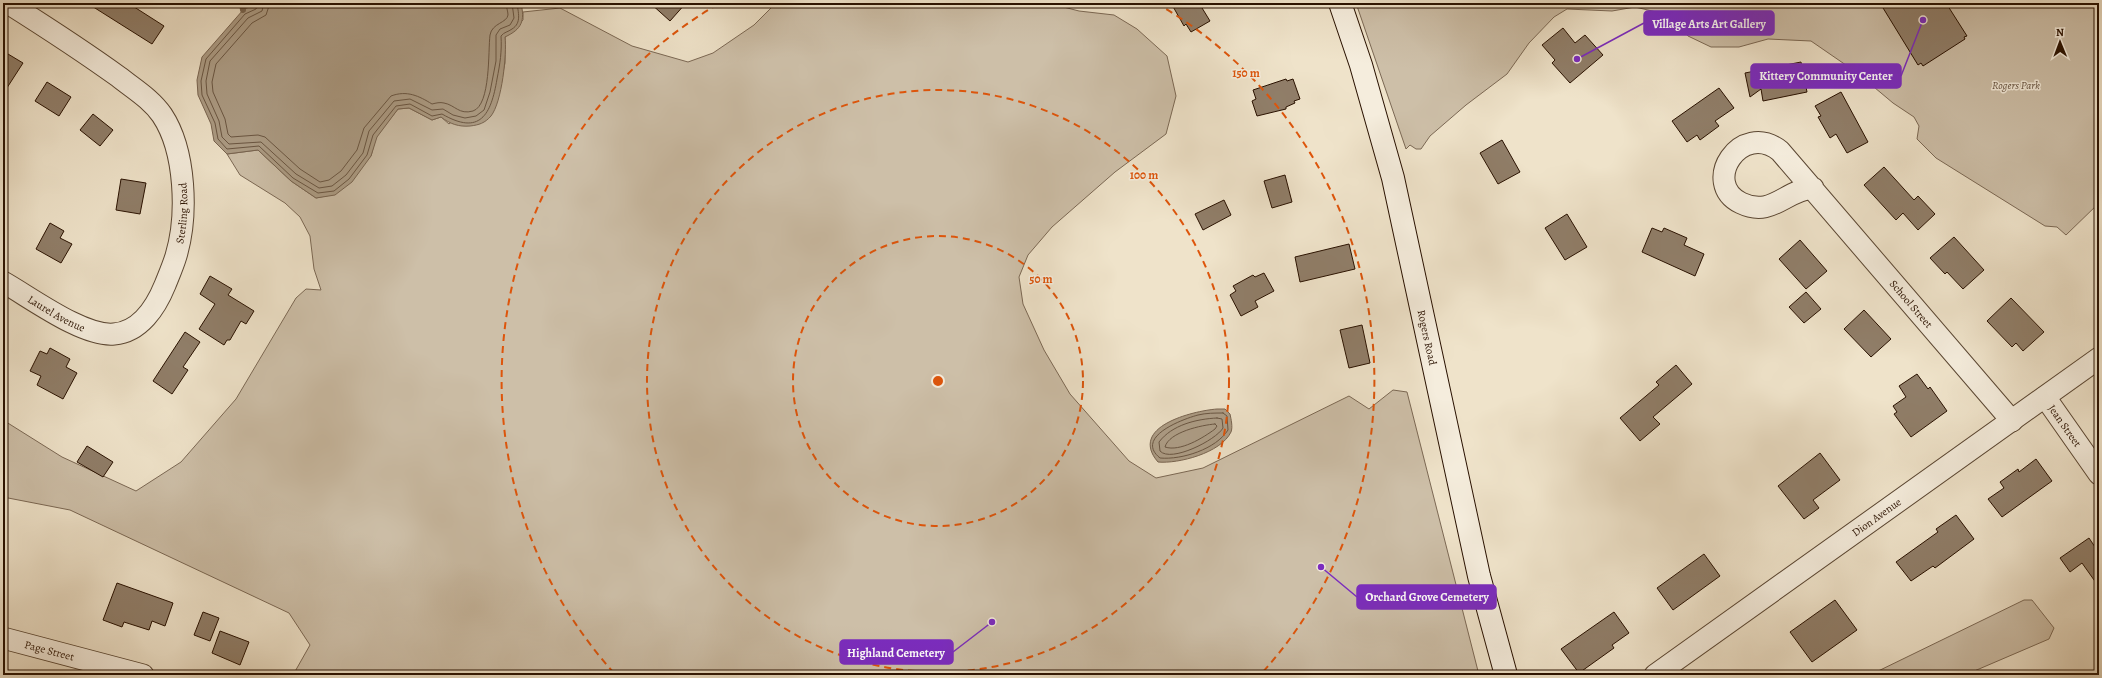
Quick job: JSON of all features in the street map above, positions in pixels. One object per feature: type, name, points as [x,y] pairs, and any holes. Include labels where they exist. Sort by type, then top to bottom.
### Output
[{"type":"main road","name":"Rogers Road","points":[[1340,3],[1361,65],[1393,178],[1479,576],[1506,675]]},
{"type":"street","name":"Sterling Road","points":[[8,3],[72,42],[154,104],[168,125],[176,149],[182,177],[183,208],[176,256],[163,291],[150,314],[131,329],[114,334]]},
{"type":"street","name":"School Street","points":[[1813,188],[2012,421]]},
{"type":"street","name":"Laurel Avenue","points":[[3,282],[87,330],[100,334],[114,334]]},
{"type":"street","name":"Dion Avenue","points":[[1655,675],[2099,358]]},
{"type":"street","name":"Jean Street","points":[[2045,397],[2099,474]]},
{"type":"street","name":"Page Street","points":[[3,638],[143,675]]},
{"type":"green space","points":[[776,3],[1048,3],[1079,11],[1114,15],[1137,29],[1167,56],[1176,96],[1166,134],[1115,172],[1052,227],[1028,255],[1019,277],[1023,304],[1044,350],[1070,394],[1129,461],[1156,478],[1203,468],[1349,396],[1369,409],[1393,390],[1407,392],[1479,675],[293,675],[310,645],[289,613],[70,510],[3,497],[3,420],[62,457],[136,491],[181,462],[236,399],[296,298],[306,289],[321,290],[314,269],[310,236],[300,217],[285,203],[240,175],[227,154],[258,150],[291,181],[316,198],[335,194],[371,156],[376,137],[398,109],[409,108],[432,120],[441,117],[449,124],[502,77],[505,63],[505,37],[523,20],[523,12],[560,8],[632,46],[688,62],[713,53],[754,25]]},
{"type":"green space","name":"Rogers Park","points":[[1356,3],[2099,3],[2099,203],[2066,235],[2057,227],[2045,226],[1936,158],[1917,139],[1919,126],[1914,117],[1893,103],[1856,72],[1811,41],[1768,39],[1739,47],[1711,47],[1688,36],[1665,14],[1635,7],[1612,11],[1567,9],[1554,17],[1529,43],[1507,74],[1466,105],[1430,136],[1421,149],[1416,149],[1410,145],[1406,149]]},
{"type":"green space","points":[[2024,600],[2032,600],[2054,628],[2049,639],[1965,675],[1870,675]]},
{"type":"water","points":[[257,3],[521,3],[523,15],[519,27],[505,37],[505,55],[501,89],[495,109],[489,118],[479,124],[462,126],[448,122],[441,117],[432,120],[409,108],[398,109],[377,137],[371,156],[352,182],[335,195],[316,198],[291,181],[258,150],[227,154],[214,141],[211,124],[198,95],[197,80],[202,57],[243,10]]},
{"type":"water","points":[[1225,409],[1230,414],[1232,430],[1226,439],[1218,446],[1198,456],[1176,461],[1158,462],[1151,450],[1151,439],[1157,430],[1179,417],[1206,410]]},
{"type":"building","points":[[87,3],[128,3],[164,26],[152,44]]},
{"type":"building","points":[[650,3],[686,3],[670,21]]},
{"type":"building","points":[[1171,3],[1199,3],[1210,21],[1191,32],[1186,24],[1184,26]]},
{"type":"building","points":[[1880,3],[1946,3],[1967,36],[1964,37],[1965,39],[1923,66],[1921,63],[1918,65]]},
{"type":"building","points":[[1563,28],[1575,43],[1585,35],[1603,55],[1570,83],[1552,63],[1555,60],[1542,45]]},
{"type":"building","points":[[3,51],[23,63],[3,94]]},
{"type":"building","points":[[1801,62],[1807,92],[1763,101],[1761,89],[1750,97],[1745,73]]},
{"type":"building","points":[[1286,79],[1287,81],[1293,79],[1300,99],[1294,101],[1295,103],[1286,107],[1286,109],[1257,116],[1252,101],[1256,99],[1253,90]]},
{"type":"building","points":[[47,82],[71,97],[59,116],[35,101]]},
{"type":"building","points":[[1719,88],[1734,108],[1715,121],[1719,126],[1700,140],[1697,135],[1687,142],[1672,121]]},
{"type":"building","points":[[1841,92],[1868,142],[1847,153],[1836,134],[1830,138],[1818,117],[1821,116],[1815,106]]},
{"type":"building","points":[[93,114],[113,130],[100,146],[80,130]]},
{"type":"building","points":[[1502,140],[1520,172],[1498,184],[1480,153]]},
{"type":"building","points":[[1884,167],[1914,200],[1918,196],[1935,214],[1918,230],[1903,213],[1896,220],[1864,185]]},
{"type":"building","points":[[1285,175],[1292,202],[1272,208],[1264,181]]},
{"type":"building","points":[[121,179],[146,183],[140,214],[116,210]]},
{"type":"building","points":[[1224,200],[1231,215],[1203,230],[1195,214]]},
{"type":"building","points":[[1567,214],[1587,247],[1565,260],[1545,228]]},
{"type":"building","points":[[50,223],[64,231],[60,238],[72,244],[61,263],[36,249]]},
{"type":"building","points":[[1652,228],[1662,232],[1664,228],[1687,238],[1684,245],[1704,254],[1695,276],[1642,252]]},
{"type":"building","points":[[1954,237],[1984,270],[1963,289],[1947,272],[1945,274],[1930,258]]},
{"type":"building","points":[[1800,240],[1827,271],[1806,289],[1779,259]]},
{"type":"building","points":[[1349,244],[1355,269],[1300,282],[1295,257]]},
{"type":"building","points":[[1264,273],[1274,291],[1255,301],[1258,307],[1241,316],[1230,295],[1236,291],[1233,286],[1253,275],[1255,277]]},
{"type":"building","points":[[210,276],[232,289],[228,295],[254,311],[246,324],[241,321],[230,340],[227,340],[224,345],[199,329],[215,304],[200,294]]},
{"type":"building","points":[[1806,292],[1821,309],[1804,323],[1789,307]]},
{"type":"building","points":[[2011,298],[2044,332],[2023,351],[2016,343],[2012,347],[1987,321]]},
{"type":"building","points":[[1864,310],[1891,339],[1871,357],[1844,329]]},
{"type":"building","points":[[1362,325],[1370,363],[1349,368],[1340,330]]},
{"type":"building","points":[[185,332],[200,342],[183,367],[188,370],[172,394],[153,381]]},
{"type":"building","points":[[50,348],[70,359],[66,367],[77,373],[63,399],[37,385],[41,376],[30,371],[40,351],[47,354]]},
{"type":"building","points":[[1676,365],[1692,384],[1653,417],[1660,424],[1640,441],[1620,418],[1659,385],[1656,382]]},
{"type":"building","points":[[1917,374],[1928,389],[1930,387],[1947,411],[1911,437],[1894,414],[1897,412],[1893,406],[1906,397],[1899,386]]},
{"type":"building","points":[[87,446],[113,462],[103,477],[77,462]]},
{"type":"building","points":[[1820,453],[1840,480],[1813,500],[1819,508],[1804,519],[1778,486]]},
{"type":"building","points":[[2036,459],[2052,481],[2002,517],[1988,499],[2004,488],[2000,482],[2018,469],[2019,472]]},
{"type":"building","points":[[1956,515],[1974,539],[1935,568],[1933,566],[1911,581],[1896,562],[1938,532],[1936,529]]},
{"type":"building","points":[[2089,538],[2099,553],[2099,587],[2082,563],[2070,572],[2060,558]]},
{"type":"building","points":[[1704,554],[1720,576],[1673,610],[1657,588]]},
{"type":"building","points":[[117,583],[173,603],[165,626],[152,621],[149,630],[124,622],[122,627],[103,620]]},
{"type":"building","points":[[1835,600],[1857,630],[1812,662],[1790,632]]},
{"type":"building","points":[[203,612],[219,618],[210,641],[194,635]]},
{"type":"building","points":[[1614,612],[1629,633],[1612,645],[1614,648],[1579,673],[1561,649]]},
{"type":"building","points":[[220,631],[249,642],[240,665],[212,653]]},
{"type":"waterway","points":[[242,3],[243,10]]},
{"type":"place","name":"Kittery Community Center","points":[[1923,20]]},
{"type":"place","name":"Village Arts Art Gallery","points":[[1577,59]]},
{"type":"place","name":"Orchard Grove Cemetery","points":[[1321,567]]},
{"type":"place","name":"Highland Cemetery","points":[[992,622]]}]
